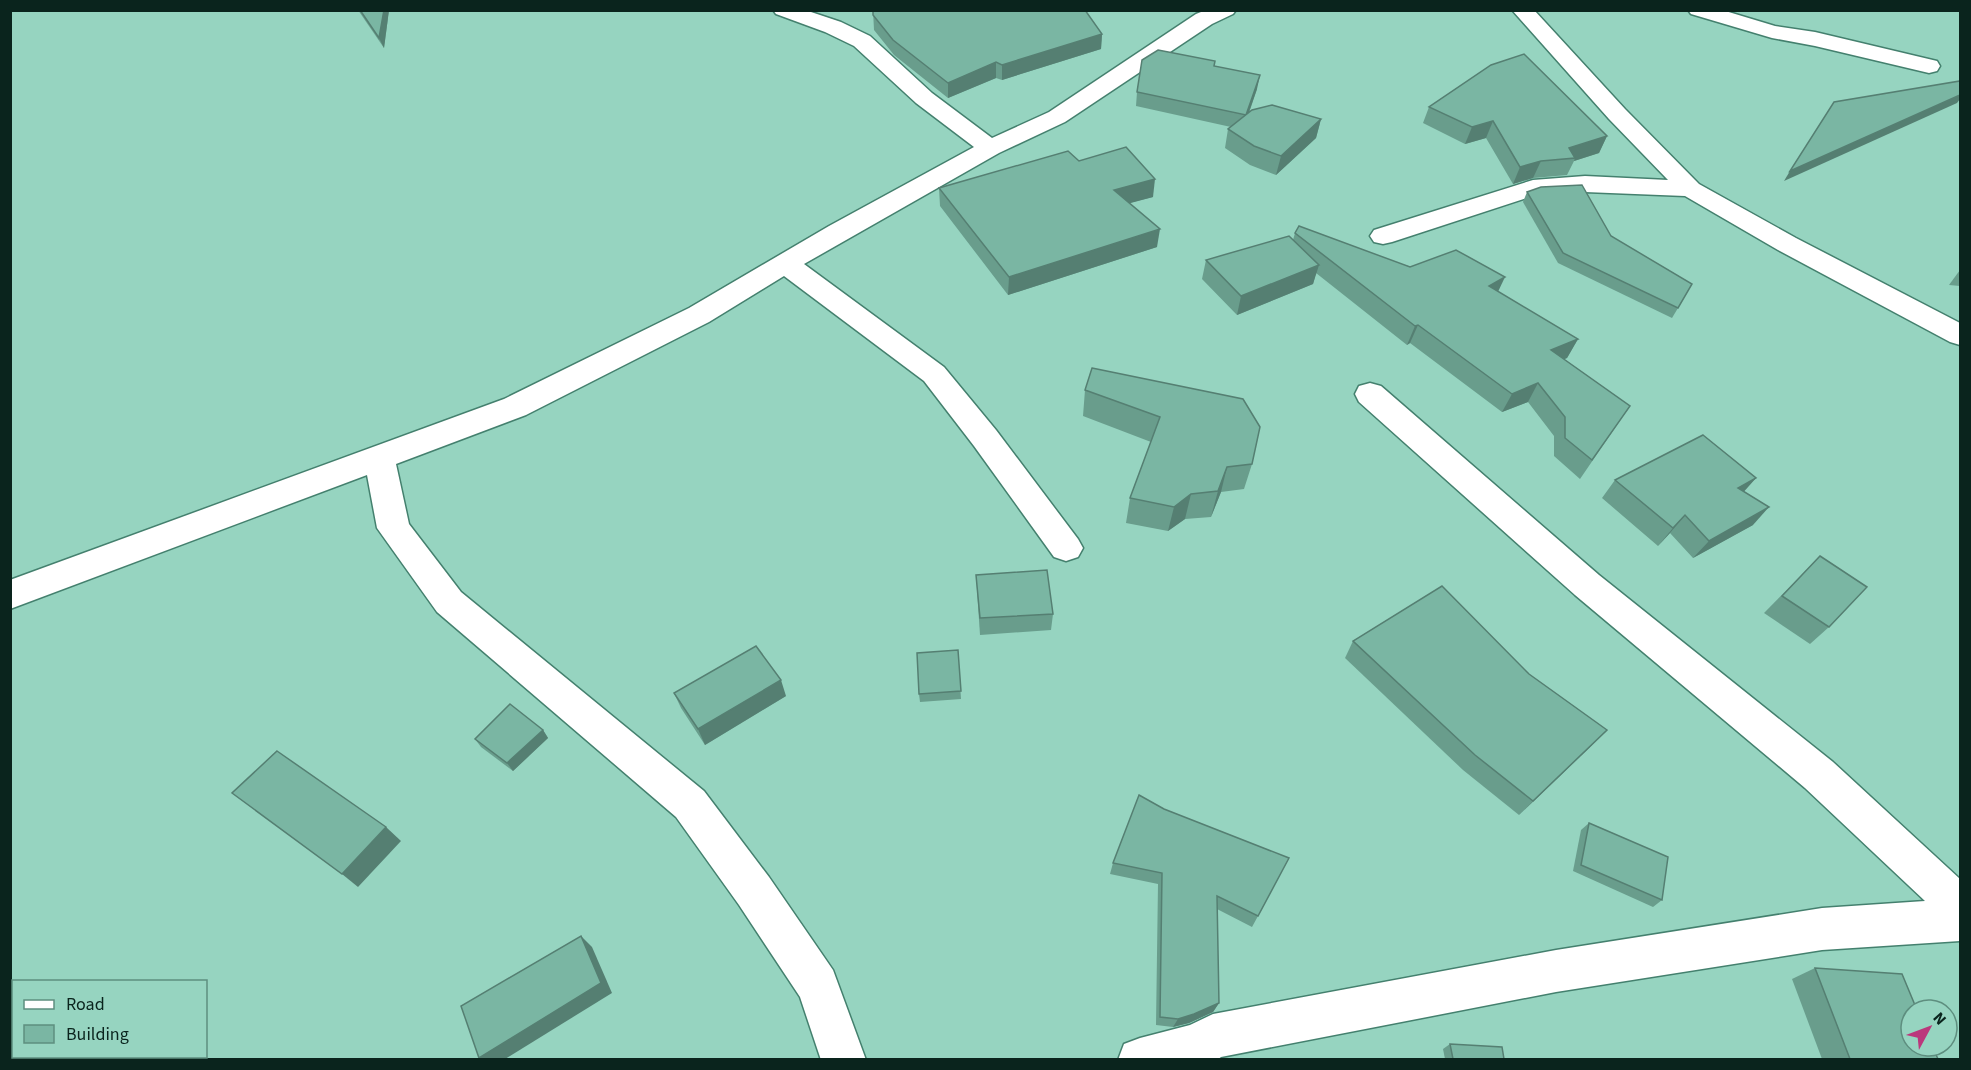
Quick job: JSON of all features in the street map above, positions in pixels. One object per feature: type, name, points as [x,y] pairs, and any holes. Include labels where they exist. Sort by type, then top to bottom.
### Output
[{"type":"street","points":[[783,10],[832,27],[862,41],[924,98],[990,148]]},
{"type":"street","points":[[10,595],[515,407],[699,315],[785,263],[990,148],[1057,117],[1204,19],[1227,10]]},
{"type":"street","points":[[1522,10],[1617,114],[1690,189],[1786,244],[1960,335]]},
{"type":"street","points":[[1698,10],[1772,32],[1815,39],[1929,66]]},
{"type":"street","points":[[1383,236],[1533,188],[1585,184],[1690,189]]},
{"type":"street","points":[[785,263],[934,374],[985,438],[1066,548]]},
{"type":"street","points":[[1370,394],[1587,585],[1819,775],[1960,906]]},
{"type":"street","points":[[379,458],[393,528],[450,602],[690,804],[754,891],[818,985],[844,1059]]},
{"type":"street","points":[[1140,1059],[1198,1046],[1213,1036],[1556,971],[1822,928],[1960,920]]},
{"type":"building","points":[[360,10],[384,10],[379,38]]},
{"type":"building","points":[[873,10],[1085,10],[1102,34],[1002,65],[996,62],[948,83],[893,40],[873,15]]},
{"type":"building","points":[[1158,50],[1215,61],[1214,66],[1260,75],[1246,115],[1137,92],[1142,60]]},
{"type":"building","points":[[1524,54],[1607,136],[1569,148],[1575,158],[1541,161],[1520,167],[1493,121],[1472,127],[1429,107],[1491,65]]},
{"type":"building","points":[[1960,81],[1960,95],[1790,171],[1834,102]]},
{"type":"building","points":[[1272,105],[1321,119],[1281,156],[1254,146],[1228,129],[1252,110]]},
{"type":"building","points":[[1126,147],[1155,179],[1114,190],[1160,229],[1009,277],[939,188],[1068,151],[1079,161]]},
{"type":"building","points":[[1582,185],[1611,236],[1692,284],[1678,308],[1563,253],[1527,192],[1541,187]]},
{"type":"building","points":[[1299,226],[1410,267],[1456,250],[1505,277],[1489,286],[1578,339],[1551,350],[1630,406],[1592,460],[1565,438],[1565,417],[1538,383],[1512,394],[1418,325],[1415,326],[1295,233]]},
{"type":"building","points":[[1289,236],[1319,265],[1241,296],[1206,260]]},
{"type":"building","points":[[1092,368],[1243,399],[1260,427],[1252,464],[1227,467],[1218,491],[1191,494],[1174,507],[1130,498],[1160,417],[1085,390]]},
{"type":"building","points":[[1703,435],[1756,478],[1738,488],[1769,507],[1709,541],[1685,515],[1673,528],[1615,480]]},
{"type":"building","points":[[1820,556],[1867,587],[1829,627],[1782,596]]},
{"type":"building","points":[[1047,570],[1053,614],[980,618],[976,575]]},
{"type":"building","points":[[1442,586],[1529,674],[1607,730],[1533,801],[1475,755],[1353,641]]},
{"type":"building","points":[[756,646],[781,680],[698,729],[674,693]]},
{"type":"building","points":[[958,650],[961,691],[919,694],[917,653]]},
{"type":"building","points":[[510,704],[543,730],[507,763],[475,739]]},
{"type":"building","points":[[277,751],[386,827],[342,874],[232,793]]},
{"type":"building","points":[[1139,795],[1164,809],[1289,858],[1258,916],[1217,896],[1219,1003],[1178,1019],[1160,1017],[1162,873],[1113,863]]},
{"type":"building","points":[[1589,823],[1668,857],[1662,900],[1581,865]]},
{"type":"building","points":[[581,936],[601,983],[479,1058],[461,1006]]},
{"type":"building","points":[[1815,968],[1902,974],[1912,998],[1899,998],[1899,1058],[1938,1059],[1850,1059]]},
{"type":"building","points":[[1450,1044],[1502,1047],[1504,1059],[1453,1059]]}]
